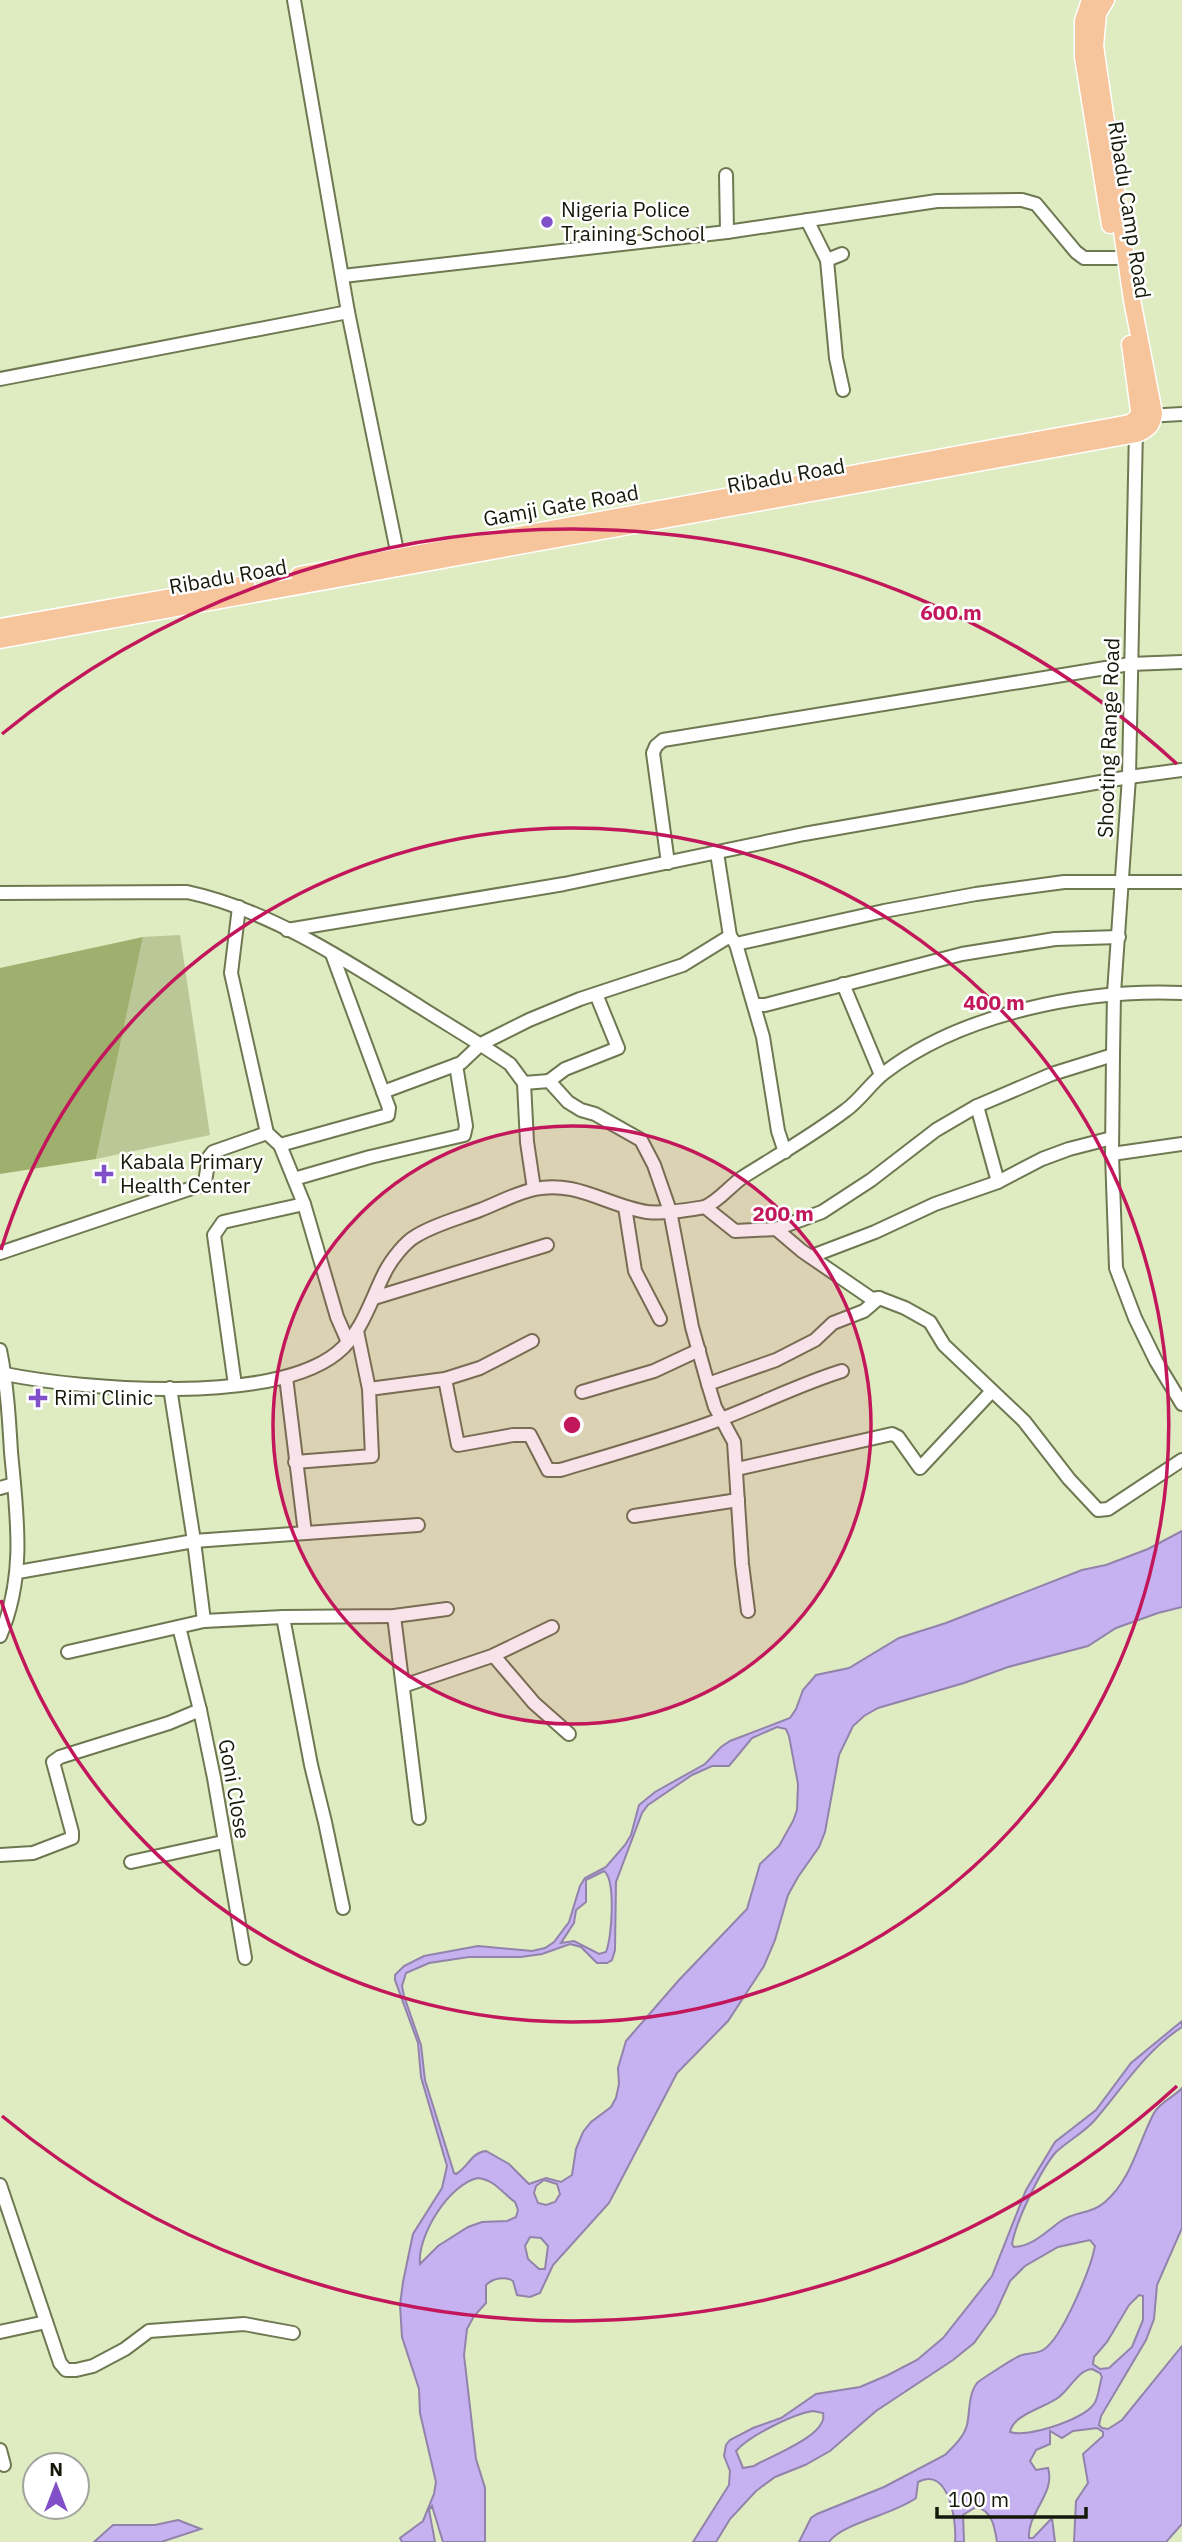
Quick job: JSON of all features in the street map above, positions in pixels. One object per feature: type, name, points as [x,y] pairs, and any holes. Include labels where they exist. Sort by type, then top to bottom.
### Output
[{"type":"main road","name":"Ribadu Camp Road","points":[[1090,0],[1083,21],[1083,57],[1132,359],[1139,422]]},
{"type":"main road","points":[[1106,0],[1098,13],[1094,46],[1132,300],[1139,422]]},
{"type":"main road","name":"Gamji Gate Road","points":[[0,627],[398,556],[496,545],[1139,422]]},
{"type":"main road","name":"Ribadu Road","points":[[0,640],[496,545]]},
{"type":"street","points":[[294,0],[348,312],[398,556]]},
{"type":"street","points":[[726,175],[727,232]]},
{"type":"street","points":[[343,276],[727,232],[937,201],[1022,200],[1036,204],[1084,258],[1116,258]]},
{"type":"street","points":[[807,220],[827,260],[836,358],[843,390]]},
{"type":"street","points":[[827,260],[842,254]]},
{"type":"street","points":[[0,379],[348,312]]},
{"type":"street","points":[[1139,422],[1182,414]]},
{"type":"street","name":"Shooting Range Road","points":[[1139,422],[1130,664],[1129,777],[1114,993],[1112,1154],[1116,1268],[1151,1350],[1181,1403]]},
{"type":"street","points":[[668,863],[653,753],[663,740],[1130,664],[1182,662]]},
{"type":"street","points":[[287,930],[565,884],[804,834],[1182,770]]},
{"type":"street","points":[[717,853],[733,940],[763,1037],[778,1130],[785,1152]]},
{"type":"street","points":[[383,1092],[461,1063],[481,1044],[529,1020],[683,965],[733,940],[976,894],[1065,882],[1182,882]]},
{"type":"street","points":[[0,892],[187,892],[239,907],[332,954],[510,1064],[524,1083],[527,1142],[534,1189]]},
{"type":"street","points":[[239,907],[231,973],[267,1133],[280,1145],[304,1203],[337,1317],[348,1342]]},
{"type":"street","points":[[754,1005],[765,1005],[962,954],[1055,939],[1119,937]]},
{"type":"street","points":[[280,1145],[388,1115],[389,1108],[332,954]]},
{"type":"street","points":[[843,984],[881,1075]]},
{"type":"street","points":[[5,1374],[90,1387],[170,1388],[235,1385],[286,1377],[317,1365],[337,1353],[348,1342],[357,1331],[386,1270],[414,1237],[534,1189],[563,1186],[578,1189],[625,1207],[649,1212],[705,1206],[849,1108],[881,1075],[921,1047],[979,1021],[1114,993],[1182,993]]},
{"type":"street","points":[[524,1083],[549,1081],[565,1069],[618,1048],[597,994]]},
{"type":"street","points":[[705,1206],[734,1231],[776,1229],[822,1212],[871,1180],[936,1130],[977,1106],[1052,1074],[1113,1055]]},
{"type":"street","points":[[294,1179],[370,1157],[464,1135],[466,1126],[456,1065]]},
{"type":"street","points":[[549,1081],[574,1106],[595,1114],[641,1140],[654,1165],[670,1211],[682,1280],[708,1384],[715,1407],[734,1442],[748,1611]]},
{"type":"street","points":[[977,1106],[998,1182]]},
{"type":"street","points":[[0,1254],[201,1185],[205,1182],[209,1157],[213,1152],[267,1133]]},
{"type":"street","points":[[812,1256],[875,1232],[935,1204],[998,1182],[1069,1149],[1112,1138]]},
{"type":"street","points":[[1112,1154],[1182,1144]]},
{"type":"street","points":[[235,1385],[215,1235],[223,1222],[304,1203]]},
{"type":"street","points":[[625,1207],[635,1271],[660,1319]]},
{"type":"street","points":[[776,1229],[802,1251],[872,1299],[879,1298],[905,1308],[930,1322],[944,1345],[1024,1422],[1069,1479],[1098,1510],[1108,1509],[1182,1460]]},
{"type":"street","points":[[374,1298],[547,1245]]},
{"type":"street","points":[[708,1384],[776,1360],[815,1340],[833,1323],[864,1311],[879,1298]]},
{"type":"street","points":[[295,1462],[372,1456],[369,1389],[357,1331]]},
{"type":"street","points":[[369,1389],[445,1379],[480,1368],[533,1341]]},
{"type":"street","points":[[0,1350],[5,1374],[4,1405],[14,1484],[18,1572],[10,1612],[0,1636]]},
{"type":"street","points":[[582,1392],[654,1371],[699,1350]]},
{"type":"street","points":[[445,1379],[458,1445],[513,1434],[530,1435],[548,1470],[560,1470],[644,1446],[722,1419],[842,1371]]},
{"type":"street","points":[[286,1377],[305,1533]]},
{"type":"street","points":[[170,1388],[204,1621]]},
{"type":"street","points":[[737,1469],[892,1434],[898,1437],[920,1468],[992,1391]]},
{"type":"street","points":[[0,1488],[14,1484]]},
{"type":"street","points":[[634,1516],[738,1500]]},
{"type":"street","points":[[18,1572],[194,1541],[418,1525]]},
{"type":"street","points":[[68,1652],[204,1621],[394,1616],[447,1609]]},
{"type":"street","points":[[394,1616],[419,1818]]},
{"type":"street","points":[[283,1617],[311,1765],[326,1822],[343,1908]]},
{"type":"street","name":"Goni Close","points":[[179,1627],[214,1778],[245,1958]]},
{"type":"street","points":[[403,1686],[494,1656],[552,1627]]},
{"type":"street","points":[[494,1656],[534,1703],[569,1734]]},
{"type":"street","points":[[0,1855],[33,1853],[72,1838],[53,1762],[60,1757],[169,1723],[200,1710]]},
{"type":"street","points":[[131,1862],[223,1842]]},
{"type":"street","points":[[0,2185],[60,2363],[66,2370],[93,2366],[149,2331],[244,2324],[293,2333]]},
{"type":"street","points":[[0,2333],[46,2322]]},
{"type":"street","points":[[0,2450],[4,2465]]},
{"type":"green space","points":[[180,935],[210,1135],[96,1159],[143,937]]},
{"type":"green space","points":[[143,937],[96,1159],[0,1174],[0,968]]},
{"type":"shaded area","points":[[1182,1531],[1182,1607],[1116,1628],[1088,1646],[1008,1667],[878,1708],[853,1726],[839,1755],[825,1832],[819,1847],[788,1895],[764,1966],[728,2021],[677,2073],[609,2203],[553,2265],[540,2293],[530,2297],[517,2295],[513,2281],[503,2278],[486,2285],[486,2303],[467,2329],[464,2355],[476,2459],[485,2488],[485,2542],[443,2542],[432,2506],[429,2510],[435,2542],[402,2542],[400,2538],[423,2521],[436,2482],[420,2413],[419,2389],[402,2337],[400,2305],[413,2234],[442,2188],[447,2166],[421,2077],[418,2043],[395,1975],[404,1966],[424,1956],[478,1946],[532,1951],[545,1948],[554,1942],[569,1922],[585,1878],[606,1867],[625,1845],[631,1835],[639,1805],[655,1792],[705,1764],[730,1741],[790,1718],[803,1690],[816,1675],[849,1668],[899,1638],[946,1623],[1082,1570],[1106,1565],[1148,1549]],"holes":[[[777,1727],[786,1729],[798,1784],[797,1810],[793,1821],[779,1846],[760,1864],[747,1909],[679,1980],[626,2041],[618,2068],[616,2098],[611,2107],[591,2122],[583,2132],[576,2149],[572,2175],[561,2182],[546,2178],[529,2184],[509,2164],[486,2151],[476,2154],[460,2171],[454,2173],[425,2080],[421,2045],[404,1996],[402,1986],[406,1973],[429,1963],[469,1957],[521,1957],[542,1954],[570,1944],[581,1947],[597,1963],[612,1960],[615,1950],[616,1882],[642,1813],[648,1805],[692,1775],[712,1766],[729,1766],[752,1738]],[[604,1871],[610,1885],[610,1935],[606,1952],[599,1954],[574,1941],[561,1943],[574,1923],[576,1910],[586,1902],[586,1880]],[[478,2178],[489,2181],[515,2202],[518,2210],[516,2217],[468,2227],[438,2246],[420,2264],[420,2253],[429,2226],[456,2190]],[[544,2180],[557,2184],[560,2194],[555,2202],[546,2205],[538,2203],[534,2193],[536,2186]],[[530,2237],[541,2238],[548,2246],[545,2269],[539,2269],[528,2259],[525,2246]]]},
{"type":"shaded area","points":[[1182,2021],[1182,2027],[1145,2059],[1094,2121],[1056,2152],[1024,2209],[1012,2244],[1014,2247],[1027,2244],[1066,2218],[1095,2209],[1105,2202],[1122,2183],[1157,2109],[1182,2088],[1182,2228],[1157,2285],[1154,2319],[1146,2340],[1101,2416],[1099,2425],[1108,2429],[1122,2420],[1182,2346],[1182,2524],[1166,2542],[1074,2542],[1076,2501],[1088,2483],[1083,2454],[1103,2436],[1103,2432],[1097,2428],[1073,2431],[1062,2438],[1050,2431],[1050,2444],[1036,2450],[1030,2461],[1036,2470],[1048,2468],[1049,2477],[1045,2495],[1032,2520],[1029,2538],[1033,2538],[1052,2518],[1055,2542],[997,2542],[989,2516],[976,2507],[963,2515],[964,2542],[955,2542],[949,2498],[937,2482],[929,2479],[918,2482],[916,2498],[856,2524],[829,2542],[799,2542],[811,2518],[817,2514],[884,2487],[945,2455],[951,2449],[966,2429],[971,2398],[977,2383],[1019,2356],[1043,2350],[1059,2332],[1088,2270],[1095,2246],[1090,2240],[1058,2247],[1025,2266],[1010,2281],[995,2314],[974,2343],[876,2411],[830,2451],[775,2477],[756,2491],[730,2519],[716,2542],[693,2542],[729,2485],[730,2471],[724,2456],[730,2440],[781,2418],[816,2394],[860,2387],[888,2375],[917,2360],[943,2338],[992,2276],[1026,2190],[1055,2142],[1096,2110],[1131,2063]],"holes":[[[1139,2295],[1143,2296],[1143,2320],[1132,2347],[1109,2368],[1100,2369],[1093,2364],[1094,2357],[1107,2342],[1129,2305]],[[1092,2369],[1102,2377],[1096,2401],[1088,2410],[1041,2430],[1010,2432],[1017,2420],[1059,2397],[1087,2370]],[[813,2411],[823,2413],[822,2421],[808,2437],[754,2466],[743,2468],[736,2451],[772,2426]]]},
{"type":"shaded area","points":[[178,2520],[201,2529],[161,2542],[94,2542],[113,2525],[155,2525]]},
{"type":"place","name":"Nigeria Police Training School","points":[[547,222]]},
{"type":"place","name":"Kabala Primary Health Center","points":[[104,1174]]},
{"type":"place","name":"Rimi Clinic","points":[[38,1398]]}]
